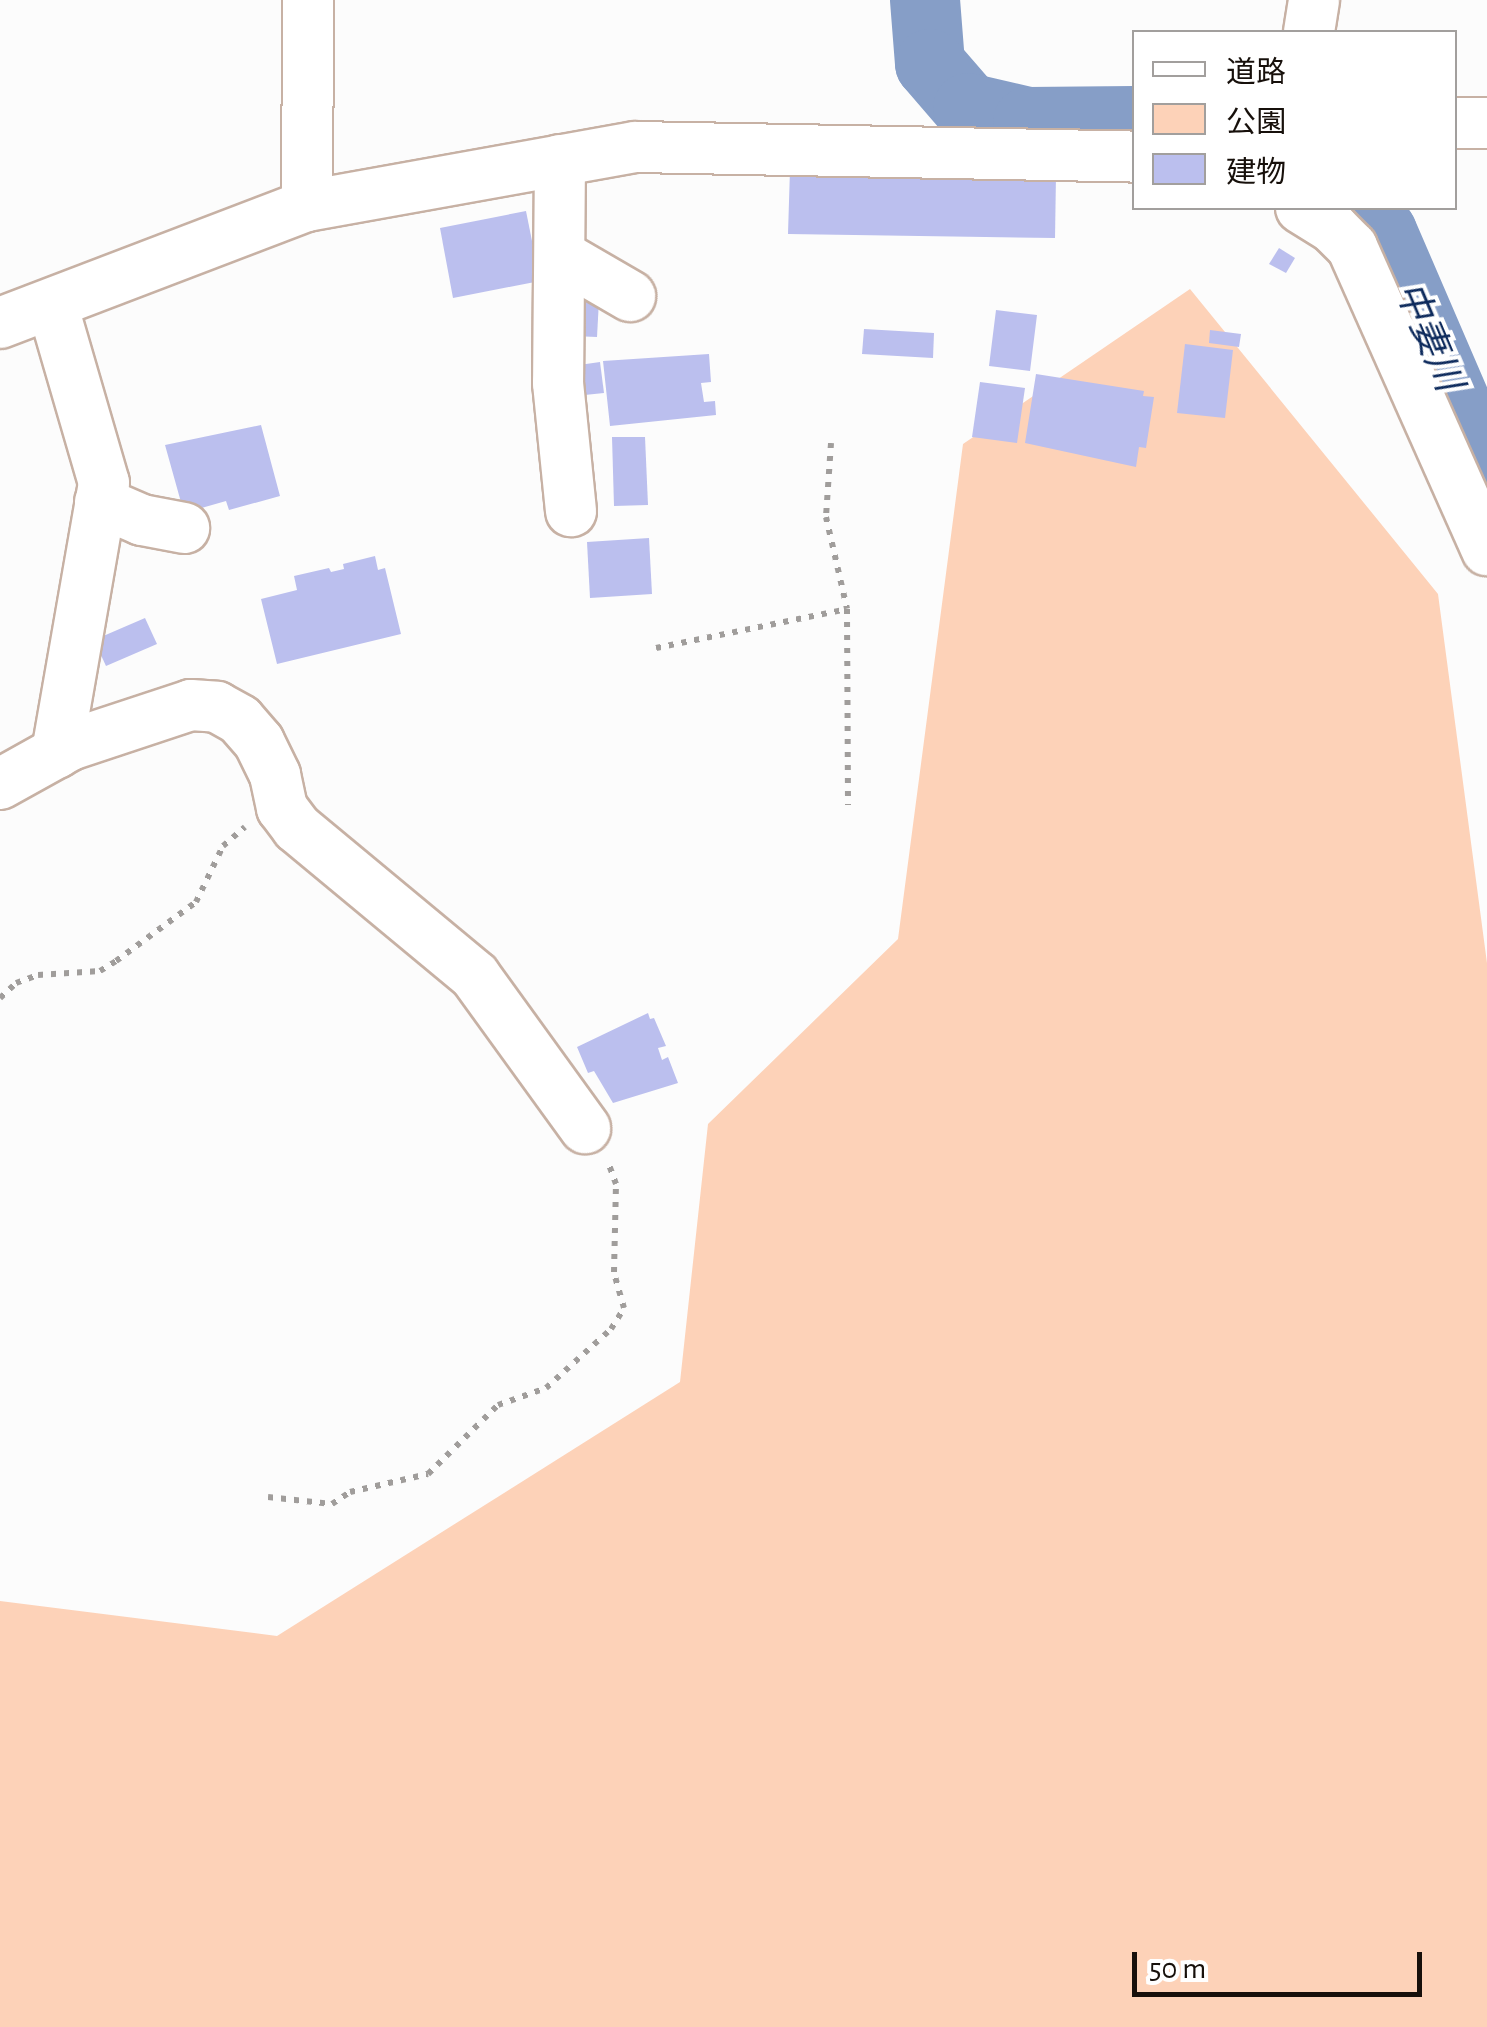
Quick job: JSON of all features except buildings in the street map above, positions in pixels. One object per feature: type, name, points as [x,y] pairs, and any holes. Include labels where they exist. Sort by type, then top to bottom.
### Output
[{"type":"street","points":[[308,0],[308,206]]},
{"type":"street","points":[[1310,30],[1314,0]]},
{"type":"street","points":[[1457,123],[1487,124]]},
{"type":"street","points":[[0,324],[308,206],[636,147],[1132,156]]},
{"type":"street","points":[[560,160],[558,383],[571,511]]},
{"type":"street","points":[[1304,210],[1334,228],[1352,247],[1487,550]]},
{"type":"street","points":[[561,256],[630,296]]},
{"type":"street","points":[[52,304],[104,483],[57,753]]},
{"type":"street","points":[[100,502],[142,520],[184,528]]},
{"type":"street","points":[[0,784],[57,753],[191,705],[217,708],[240,720],[260,742],[275,775],[282,808],[338,864],[375,888],[475,976],[585,1128]]},
{"type":"path","points":[[831,443],[826,517],[847,610],[848,805]]},
{"type":"path","points":[[656,648],[847,610]]},
{"type":"path","points":[[0,998],[16,983],[38,975],[100,970],[116,961],[196,902],[223,846],[238,830],[282,808]]},
{"type":"path","points":[[268,1497],[332,1504],[350,1492],[428,1474],[498,1405],[546,1388],[610,1330],[624,1308],[616,1288],[612,1245],[616,1184],[607,1158],[585,1128]]},
{"type":"green space","points":[[1190,289],[1438,594],[1487,963],[1487,2027],[0,2027],[0,1601],[277,1636],[680,1382],[708,1124],[898,939],[963,444]]},
{"type":"waterway","name":"中妻川","points":[[925,0],[930,64],[968,108],[1028,122],[1132,121]]},
{"type":"waterway","name":"中妻川","points":[[1355,210],[1382,232],[1487,476]]}]
